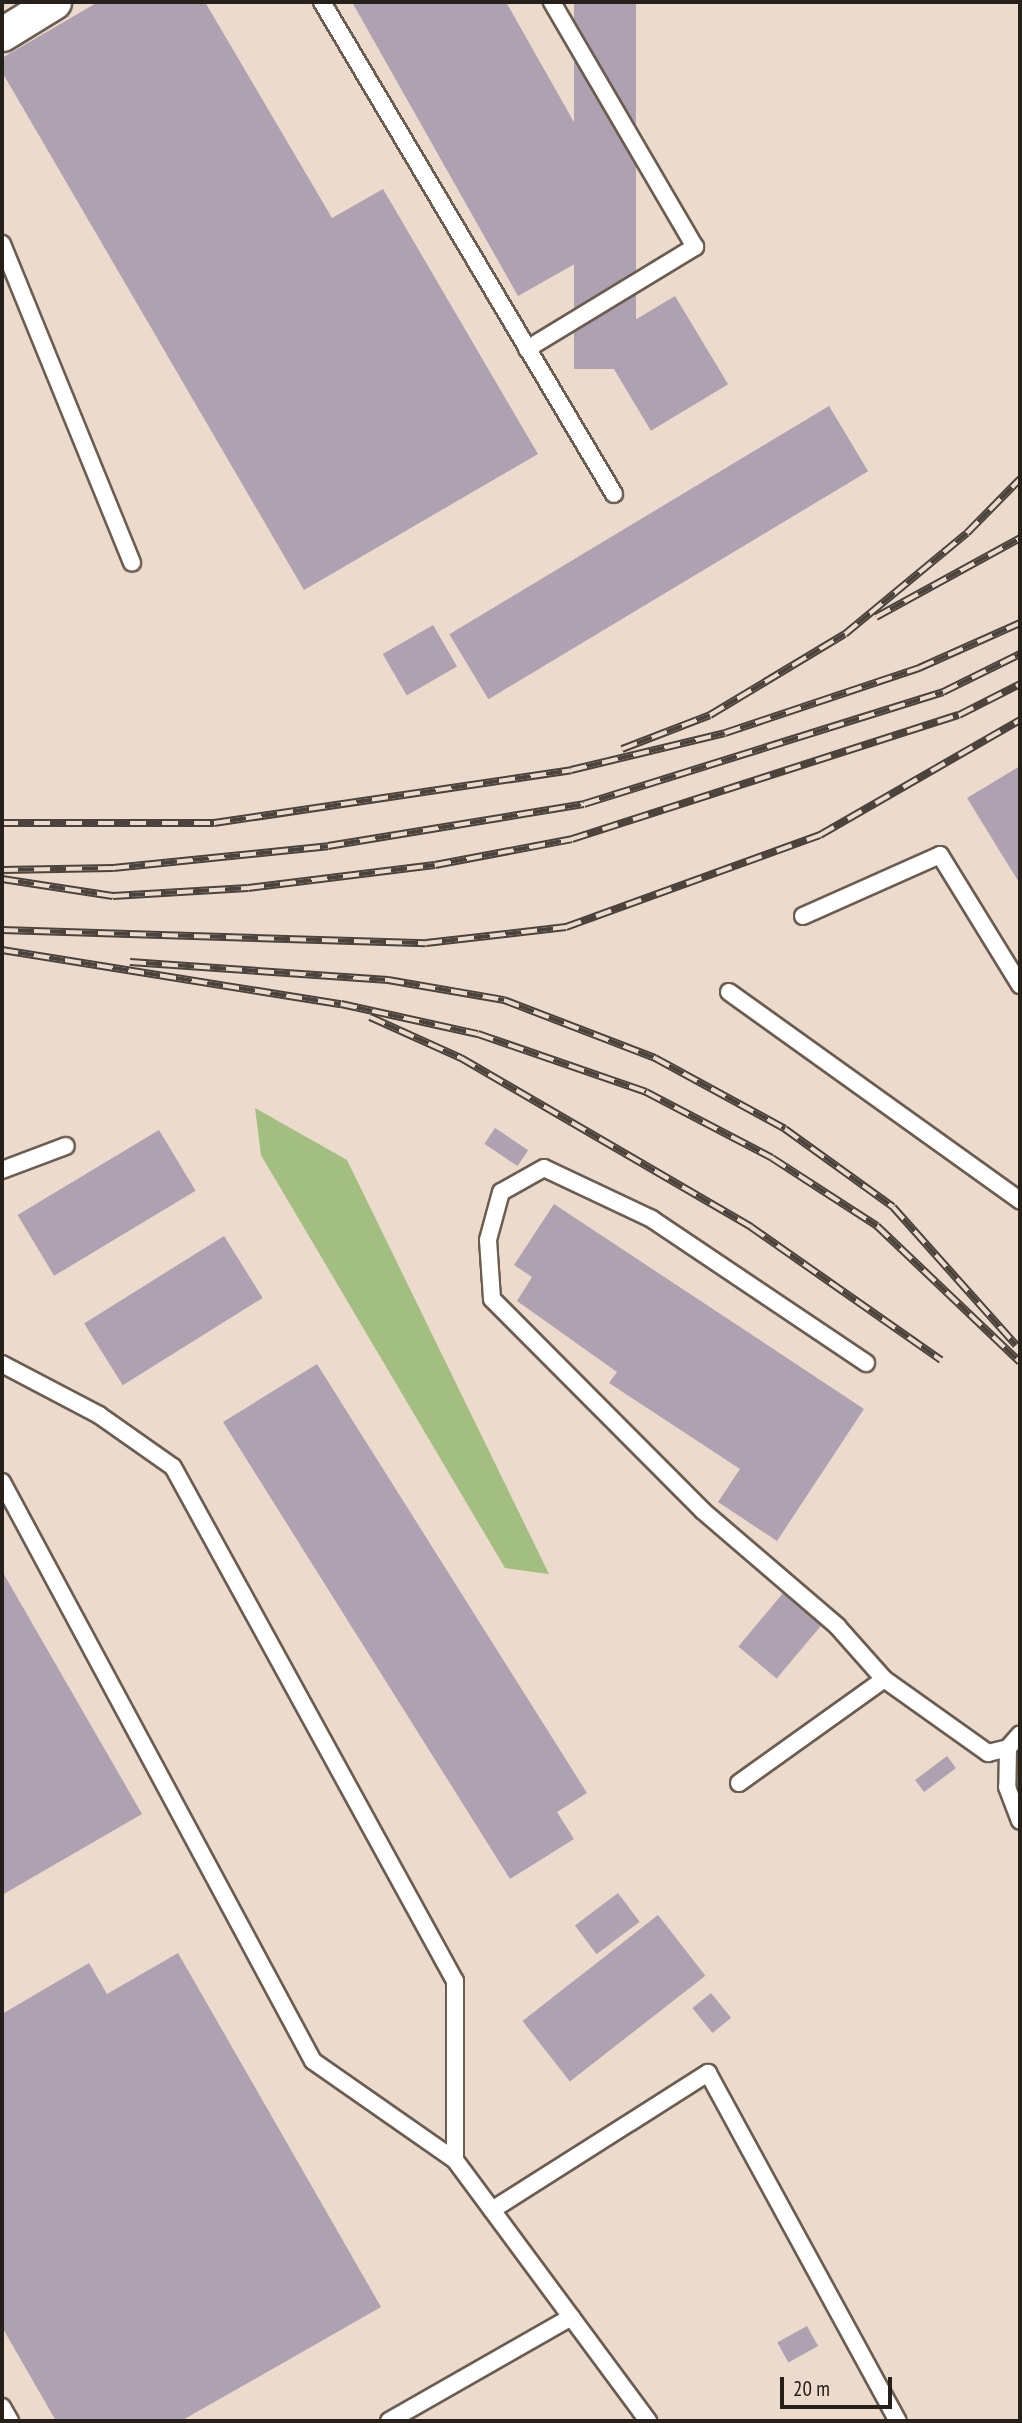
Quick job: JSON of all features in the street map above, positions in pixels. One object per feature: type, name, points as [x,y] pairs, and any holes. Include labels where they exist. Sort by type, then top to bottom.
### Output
[{"type":"street","points":[[2,34],[54,2]]},
{"type":"lane","points":[[322,2],[614,494]]},
{"type":"lane","points":[[527,349],[695,247],[552,2]]},
{"type":"lane","points":[[2,244],[132,563]]},
{"type":"lane","points":[[803,916],[940,855],[1020,985]]},
{"type":"lane","points":[[729,992],[1020,1200]]},
{"type":"lane","points":[[2,1170],[66,1146]]},
{"type":"lane","points":[[866,1363],[652,1219],[544,1168],[501,1192],[488,1240],[492,1298],[702,1511],[837,1626],[884,1679],[967,1743],[988,1753],[1008,1748],[1020,1734]]},
{"type":"lane","points":[[2,1364],[99,1415],[173,1467],[455,1981],[456,2160]]},
{"type":"lane","points":[[2,1482],[313,2061],[456,2160],[648,2421]]},
{"type":"lane","points":[[739,1783],[884,1679]]},
{"type":"lane","points":[[1008,1748],[1007,1787],[1020,1821]]},
{"type":"lane","points":[[492,2210],[708,2073],[898,2421]]},
{"type":"lane","points":[[389,2421],[571,2316]]},
{"type":"lane","points":[[2,2407],[10,2421]]},
{"type":"green space","points":[[255,1108],[347,1160],[549,1574],[505,1568],[261,1155]]},
{"type":"building","points":[[98,2],[205,2],[332,218],[383,189],[538,454],[304,590],[2,72],[2,58]]},
{"type":"building","points":[[352,2],[506,2],[635,230],[518,296]]},
{"type":"building","points":[[574,2],[636,2],[636,369],[574,369]]},
{"type":"building","points":[[675,296],[728,384],[651,431],[598,342]]},
{"type":"building","points":[[829,406],[868,471],[488,699],[449,634]]},
{"type":"building","points":[[433,625],[457,667],[407,696],[383,654]]},
{"type":"building","points":[[1020,766],[1020,884],[967,798]]},
{"type":"building","points":[[495,1128],[528,1150],[518,1166],[484,1144]]},
{"type":"building","points":[[159,1130],[196,1191],[54,1276],[18,1215]]},
{"type":"building","points":[[554,1204],[864,1409],[777,1541],[718,1502],[740,1469],[609,1383],[617,1372],[517,1301],[532,1277],[514,1265]]},
{"type":"building","points":[[224,1236],[263,1298],[123,1385],[84,1323]]},
{"type":"building","points":[[317,1364],[587,1793],[557,1812],[574,1839],[510,1879],[223,1422]]},
{"type":"building","points":[[2,1571],[142,1814],[2,1895]]},
{"type":"building","points":[[784,1592],[822,1624],[777,1679],[738,1646]]},
{"type":"building","points":[[947,1756],[956,1768],[924,1792],[915,1780]]},
{"type":"building","points":[[618,1893],[640,1922],[597,1954],[575,1925]]},
{"type":"building","points":[[658,1915],[705,1976],[570,2082],[522,2021]]},
{"type":"building","points":[[178,1953],[381,2307],[181,2421],[56,2421],[2,2327],[2,2014],[89,1963],[107,1994]]},
{"type":"building","points":[[711,1993],[731,2018],[712,2033],[692,2008]]},
{"type":"building","points":[[807,2326],[818,2346],[788,2363],[777,2342]]},
{"type":"railway","points":[[622,749],[710,715],[845,634],[967,533],[1020,479]]},
{"type":"railway","points":[[876,617],[1020,538]]},
{"type":"railway","points":[[2,823],[214,823],[571,770],[725,733],[919,668],[1020,623]]},
{"type":"railway","points":[[2,870],[113,868],[328,846],[584,804],[943,692],[1020,654]]},
{"type":"railway","points":[[2,879],[113,896],[248,888],[435,865],[572,839],[959,715],[1020,684]]},
{"type":"railway","points":[[2,930],[426,943],[566,927],[820,835],[1020,720]]},
{"type":"railway","points":[[2,950],[341,1004],[478,1034],[646,1092],[772,1158],[877,1226],[1020,1362]]},
{"type":"railway","points":[[130,962],[388,980],[504,1000],[655,1058],[785,1129],[893,1207],[1016,1345]]},
{"type":"railway","points":[[370,1017],[461,1058],[751,1227],[941,1360]]}]
